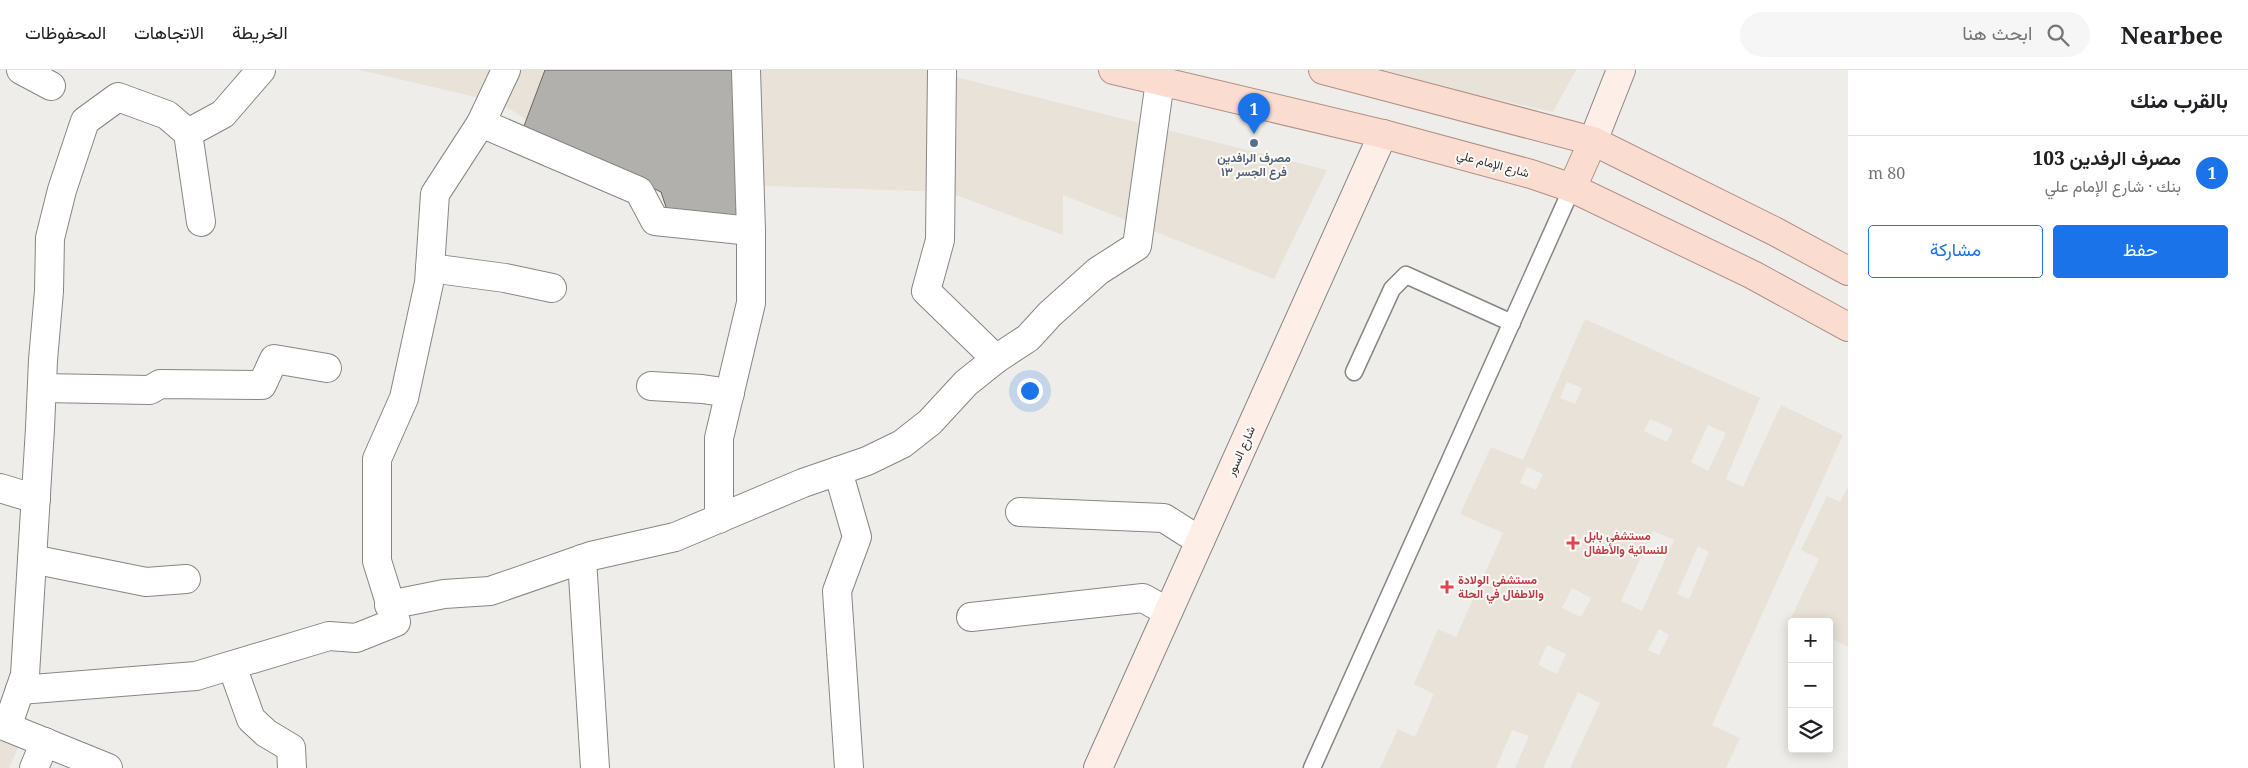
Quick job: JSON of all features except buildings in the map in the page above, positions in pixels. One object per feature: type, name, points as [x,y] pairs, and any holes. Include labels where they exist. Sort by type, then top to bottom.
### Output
[{"type":"main road","name":"شارع الإمام علي","points":[[1113,70],[1383,134],[1531,174],[1572,188],[1753,275],[1848,327]]},
{"type":"main road","points":[[1323,70],[1593,141],[1776,232],[1848,271]]},
{"type":"main road","points":[[1572,188],[1593,141]]},
{"type":"street","points":[[21,70],[51,86]]},
{"type":"street","points":[[188,133],[223,114],[261,70]]},
{"type":"street","points":[[20,690],[196,676],[329,636],[356,638],[396,622],[389,605],[377,561],[377,459],[404,398],[429,283],[435,194],[481,123],[506,70]]},
{"type":"street","points":[[719,519],[719,438],[751,303],[751,231],[746,70]]},
{"type":"street","points":[[942,70],[940,240],[926,291],[996,359]]},
{"type":"street","points":[[1593,141],[1621,70]]},
{"type":"street","points":[[389,605],[444,594],[490,592],[582,559],[675,537],[803,483],[867,461],[902,444],[930,422],[966,383],[996,359],[1028,338],[1050,314],[1098,271],[1137,246],[1160,81]]},
{"type":"street","points":[[108,768],[7,727],[25,676],[49,291],[50,238],[62,190],[85,121],[118,97],[167,115],[188,133],[201,222]]},
{"type":"street","points":[[481,123],[639,191],[655,221],[751,231]]},
{"type":"street","name":"شارع السور","points":[[1098,768],[1383,134]]},
{"type":"street","points":[[430,268],[505,278],[552,288]]},
{"type":"street","points":[[42,388],[150,390],[160,384],[262,385],[274,359],[327,368]]},
{"type":"street","points":[[651,386],[702,388],[730,393]]},
{"type":"street","points":[[838,471],[857,537],[836,591],[848,768]]},
{"type":"street","points":[[0,488],[36,499]]},
{"type":"street","points":[[1020,512],[1164,518],[1200,541]]},
{"type":"street","points":[[32,558],[146,582],[186,579]]},
{"type":"street","points":[[582,559],[595,768]]},
{"type":"street","points":[[971,617],[1143,598],[1168,612]]},
{"type":"street","points":[[232,666],[251,719],[266,733],[291,748],[292,768]]},
{"type":"street","points":[[34,768],[45,742]]},
{"type":"lane","points":[[1312,768],[1572,188]]},
{"type":"lane","points":[[1354,372],[1392,289],[1406,275],[1512,323]]},
{"type":"shaded area","points":[[360,70],[928,70],[1327,170],[1274,279],[1063,195],[1063,235],[948,192],[619,181],[501,103]]},
{"type":"shaded area","points":[[1367,70],[1576,70],[1553,112]]},
{"type":"shaded area","name":"مستشفى بابل للنسائية والأطفال","points":[[1585,319],[1760,398],[1726,479],[1743,487],[1781,405],[1843,435],[1712,725],[1740,738],[1726,768],[1570,768],[1600,703],[1578,692],[1543,768],[1515,768],[1529,736],[1512,730],[1496,768],[1380,768],[1398,729],[1415,737],[1434,694],[1414,684],[1438,629],[1456,637],[1503,533],[1460,514],[1491,447],[1523,460]],"holes":[[[1567,382],[1582,388],[1575,404],[1560,398]],[[1650,419],[1673,429],[1667,442],[1644,431]],[[1708,425],[1726,433],[1708,471],[1691,462]],[[1527,467],[1543,474],[1536,490],[1520,483]],[[1653,531],[1674,540],[1642,611],[1621,601]],[[1698,546],[1709,552],[1689,599],[1677,594]],[[1572,588],[1591,598],[1581,617],[1562,608]],[[1659,629],[1669,635],[1659,655],[1648,650]],[[1547,645],[1566,654],[1557,674],[1538,665]]]},
{"type":"shaded area","points":[[1848,487],[1848,647],[1833,639],[1833,618],[1791,618],[1819,559],[1801,550],[1827,496],[1840,502]]},
{"type":"shaded area","points":[[0,727],[21,741],[9,768],[0,768]]},
{"type":"place","name":"مصرف الرفدين 103","points":[[1254,134]]},
{"type":"place","name":"مصرف الرافدين فرع الجسر ١٣","points":[[1254,143]]},
{"type":"place","name":"مستشفى بابل للنسائية والأطفال","points":[[1573,543]]},
{"type":"place","name":"مستشفى الولادة والاطفال في الحلة","points":[[1447,587]]}]
